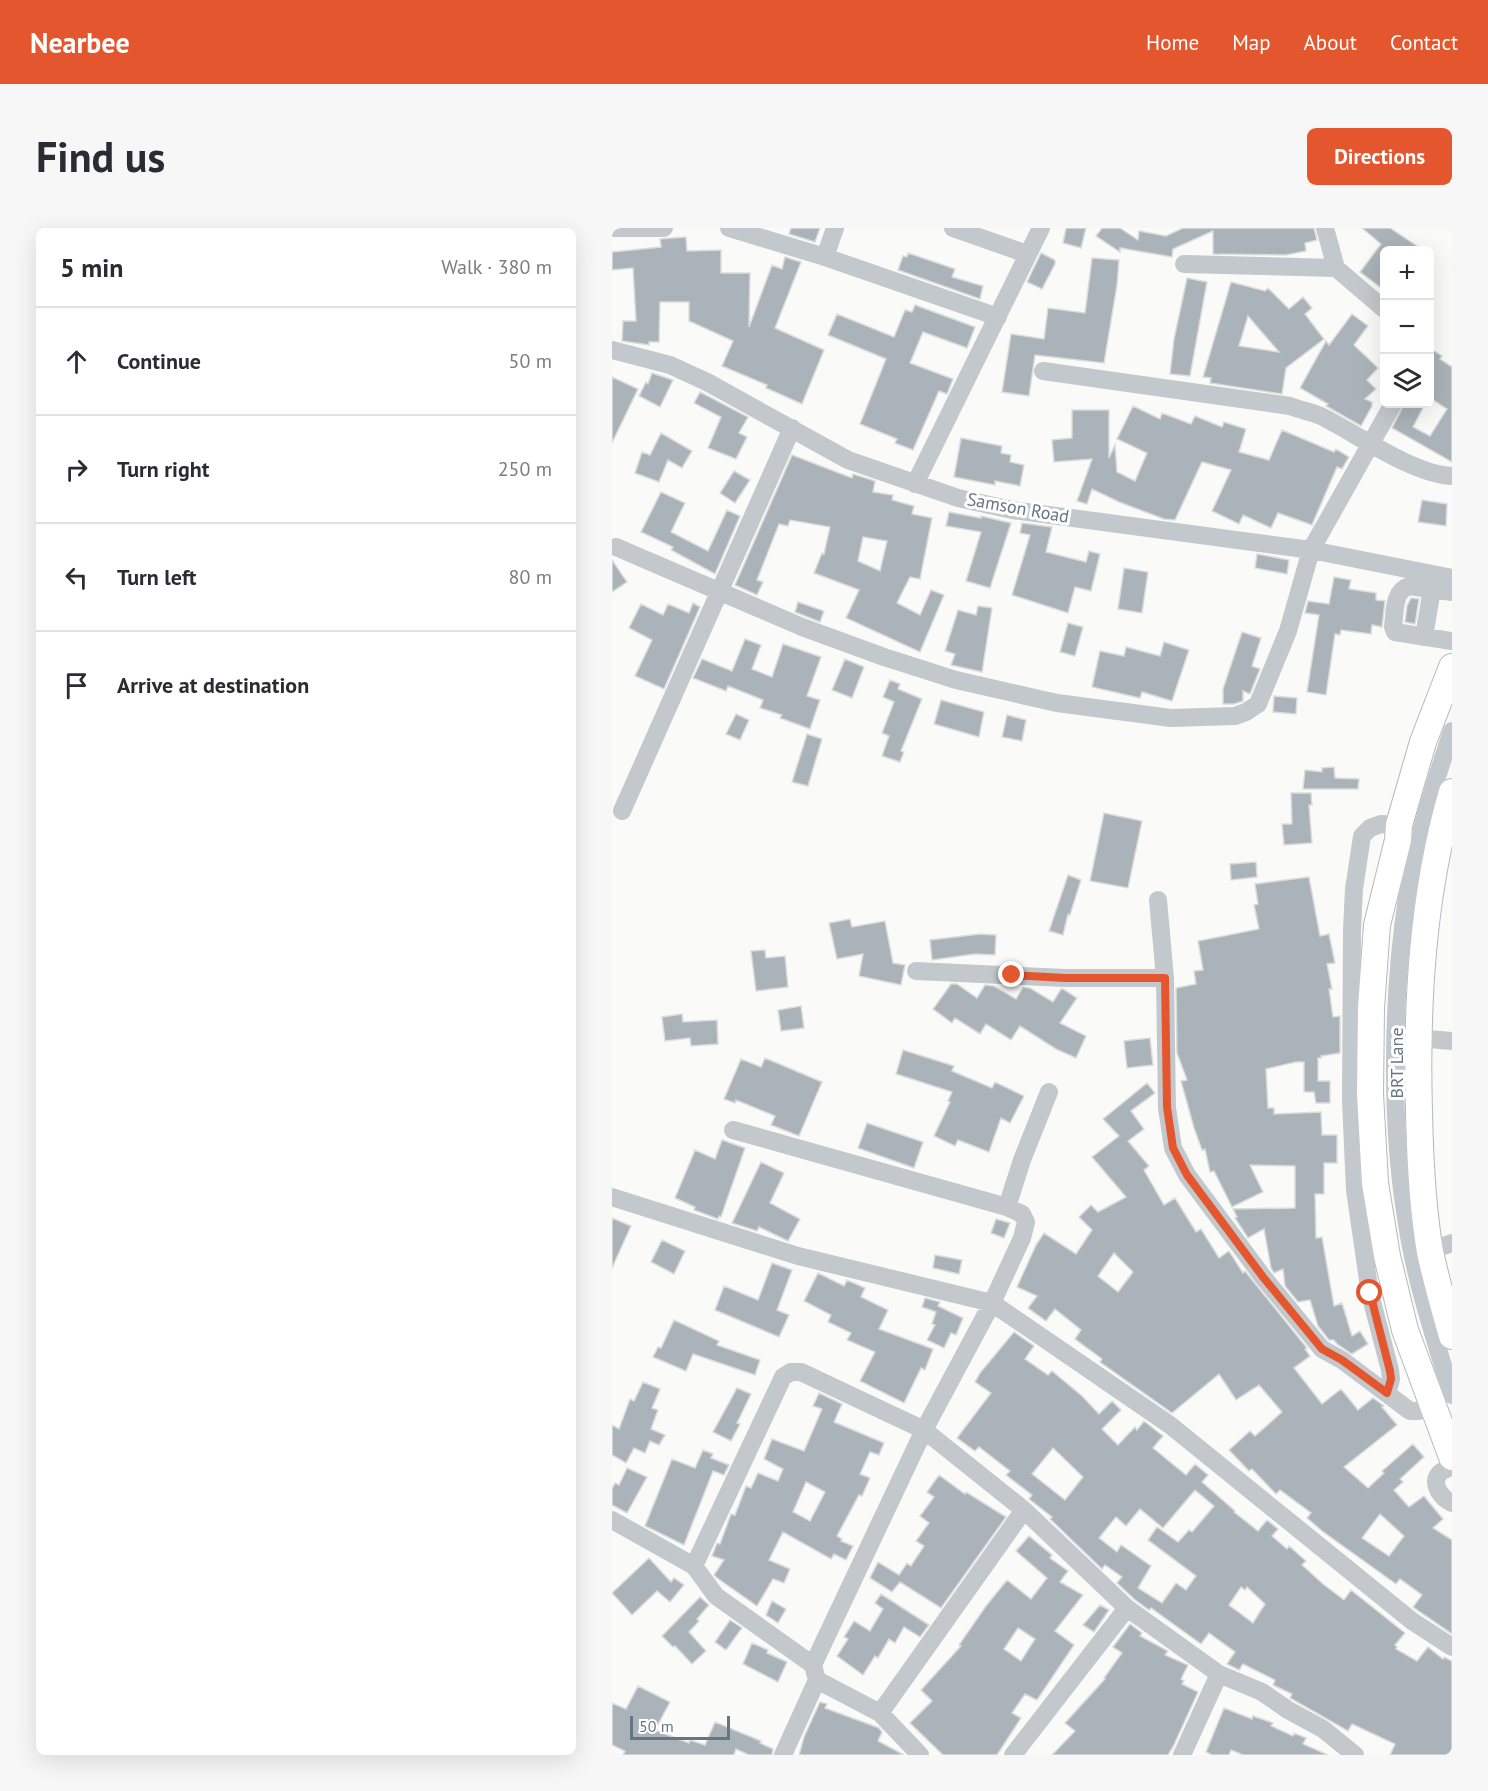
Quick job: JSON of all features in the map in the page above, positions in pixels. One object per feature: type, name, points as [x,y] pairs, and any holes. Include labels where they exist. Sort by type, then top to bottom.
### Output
[{"type":"highway","points":[[1452,667],[1441,697],[1434,746],[1399,825],[1398,840],[1377,925],[1371,1008],[1370,1105],[1375,1183],[1387,1256],[1405,1330],[1442,1401],[1452,1457]]},
{"type":"highway","points":[[1452,792],[1439,835],[1433,873],[1423,955],[1417,1038],[1421,1175],[1441,1247],[1452,1335]]},
{"type":"street","points":[[614,228],[664,228]]},
{"type":"street","points":[[729,228],[825,257],[999,317]]},
{"type":"street","points":[[825,257],[835,228]]},
{"type":"street","points":[[953,228],[1027,254]]},
{"type":"street","points":[[915,484],[1041,228]]},
{"type":"street","points":[[1325,228],[1336,268],[1380,306]]},
{"type":"street","points":[[1184,264],[1336,268]]},
{"type":"street","name":"Samson Road","points":[[612,350],[670,365],[707,382],[848,460],[958,498],[1012,510],[1311,550],[1452,578]]},
{"type":"street","points":[[1043,371],[1290,406],[1320,416],[1422,468],[1452,476]]},
{"type":"street","points":[[616,547],[802,627],[956,680],[1057,703],[1171,718],[1235,716],[1258,704],[1288,631],[1311,550],[1391,408]]},
{"type":"street","points":[[622,811],[792,428]]},
{"type":"street","points":[[1452,592],[1409,586],[1398,593],[1393,627],[1395,632],[1452,641]]},
{"type":"street","points":[[1424,637],[1432,589]]},
{"type":"street","name":"BRT Lane","points":[[1442,1401],[1407,1224],[1400,1168],[1396,1091],[1400,957],[1408,896],[1425,822],[1434,746],[1452,731]]},
{"type":"street","points":[[1387,1393],[1391,1379],[1390,1371],[1370,1293],[1354,1190],[1351,1100],[1352,930],[1354,889],[1362,836],[1370,828],[1381,824],[1399,825]]},
{"type":"street","points":[[1158,900],[1165,978],[1167,1107],[1173,1148],[1187,1175],[1263,1277],[1322,1349],[1342,1360],[1410,1410],[1418,1411],[1442,1401]]},
{"type":"street","points":[[916,971],[1065,978],[1165,978]]},
{"type":"street","points":[[1417,1038],[1452,1041]]},
{"type":"street","points":[[1007,1207],[1022,1160],[1049,1092]]},
{"type":"street","points":[[733,1130],[1007,1207],[1022,1214],[1026,1222],[1022,1238],[992,1303],[924,1430],[815,1673],[783,1755]]},
{"type":"street","points":[[612,1197],[798,1256],[992,1303],[1170,1425],[1412,1621],[1452,1647]]},
{"type":"street","points":[[694,1566],[783,1377],[791,1372],[801,1372],[924,1430],[1024,1510],[1127,1608],[1220,1674],[1262,1692],[1323,1730],[1355,1755]]},
{"type":"street","points":[[1452,1466],[1439,1474],[1436,1482],[1440,1494],[1452,1503]]},
{"type":"street","points":[[879,1713],[1024,1510]]},
{"type":"street","points":[[612,1520],[694,1566],[716,1596],[815,1673],[879,1713],[920,1755]]},
{"type":"street","points":[[1013,1755],[1127,1608]]},
{"type":"street","points":[[1182,1755],[1220,1674]]},
{"type":"building","points":[[791,228],[820,228],[815,242],[789,234]]},
{"type":"building","points":[[1066,228],[1086,228],[1081,248],[1063,243]]},
{"type":"building","points":[[1102,228],[1120,228],[1138,240],[1139,231],[1166,236],[1183,228],[1314,228],[1317,240],[1305,243],[1306,251],[1286,255],[1213,254],[1213,231],[1173,249],[1172,257],[1120,248],[1120,252],[1096,236]]},
{"type":"building","points":[[1362,228],[1390,228],[1417,246],[1380,246],[1380,287],[1360,272],[1381,244]]},
{"type":"building","points":[[686,237],[687,251],[721,250],[721,273],[750,273],[749,327],[772,265],[782,269],[785,257],[801,262],[775,328],[824,350],[802,404],[766,388],[767,385],[722,366],[733,341],[689,321],[689,302],[660,302],[659,342],[649,342],[649,345],[622,341],[623,321],[636,321],[633,268],[612,270],[612,252],[661,247],[660,239]]},
{"type":"building","points":[[908,253],[955,269],[952,277],[983,286],[980,299],[898,270],[903,256],[907,257]]},
{"type":"building","points":[[1041,253],[1055,260],[1042,289],[1027,282]]},
{"type":"building","points":[[1092,258],[1119,260],[1104,363],[1035,355],[1029,396],[1002,392],[1011,334],[1044,339],[1048,308],[1085,313]]},
{"type":"building","points":[[1187,278],[1207,282],[1190,376],[1170,374],[1174,339]]},
{"type":"building","points":[[1231,282],[1265,291],[1268,288],[1289,309],[1303,297],[1312,308],[1305,314],[1324,339],[1286,368],[1282,394],[1210,383],[1211,378],[1203,377]],"holes":[[[1248,316],[1279,352],[1239,346]]]},
{"type":"building","points":[[915,305],[975,327],[967,348],[923,332],[910,363],[953,379],[947,394],[939,391],[913,450],[895,443],[897,439],[860,424],[886,359],[828,335],[837,314],[894,337],[905,310],[912,312]]},
{"type":"building","points":[[1352,314],[1368,326],[1354,345],[1378,368],[1367,380],[1376,389],[1365,399],[1372,402],[1372,406],[1361,426],[1300,388],[1326,341],[1329,345]]},
{"type":"building","points":[[1434,351],[1442,356],[1440,359],[1452,367],[1452,462],[1392,428],[1402,408],[1423,408],[1413,427],[1430,436],[1447,409],[1434,401]]},
{"type":"building","points":[[652,373],[673,380],[660,407],[639,396],[646,382],[648,384]]},
{"type":"building","points":[[612,377],[638,389],[612,443]]},
{"type":"building","points":[[700,392],[748,417],[739,433],[747,437],[736,459],[708,448],[721,417],[694,403]]},
{"type":"building","points":[[1133,406],[1160,419],[1162,413],[1191,424],[1195,416],[1222,427],[1224,422],[1246,429],[1239,452],[1269,460],[1282,430],[1334,452],[1336,449],[1349,457],[1342,469],[1337,467],[1312,525],[1278,513],[1271,528],[1243,515],[1239,524],[1212,511],[1231,470],[1202,462],[1175,520],[1164,519],[1092,489],[1087,504],[1077,501],[1092,459],[1054,462],[1052,440],[1072,438],[1072,410],[1109,410],[1109,458],[1115,445],[1117,472],[1135,481],[1147,453],[1117,439]]},
{"type":"building","points":[[661,433],[692,451],[682,468],[668,460],[659,482],[635,473],[642,452],[650,455]]},
{"type":"building","points":[[961,438],[1002,446],[1001,453],[1011,455],[1010,462],[1024,465],[1020,486],[995,481],[995,485],[954,477]]},
{"type":"building","points":[[792,455],[852,478],[853,474],[875,481],[873,492],[893,495],[892,500],[914,506],[912,514],[932,518],[920,579],[910,577],[897,603],[920,615],[931,590],[944,595],[920,652],[846,618],[859,590],[814,573],[822,553],[824,554],[830,527],[790,520],[788,526],[779,524],[757,580],[763,582],[757,595],[735,585]],"holes":[[[863,537],[887,541],[880,571],[858,561]]]},
{"type":"building","points":[[734,471],[750,480],[735,503],[720,493]]},
{"type":"building","points":[[661,492],[685,503],[671,532],[708,551],[727,510],[740,516],[715,574],[671,550],[673,547],[641,532]]},
{"type":"building","points":[[1422,500],[1447,504],[1446,526],[1418,522]]},
{"type":"building","points":[[949,512],[1011,523],[990,588],[966,581],[981,532],[946,526]]},
{"type":"building","points":[[1022,523],[1052,527],[1046,552],[1086,562],[1089,551],[1100,554],[1091,591],[1075,587],[1068,613],[1012,595],[1030,535],[1020,533]]},
{"type":"building","points":[[1257,554],[1289,560],[1287,574],[1255,568]]},
{"type":"building","points":[[612,560],[627,582],[612,592]]},
{"type":"building","points":[[1124,568],[1148,572],[1142,613],[1118,609]]},
{"type":"building","points":[[1334,577],[1351,580],[1349,589],[1376,593],[1376,600],[1385,601],[1382,627],[1372,625],[1371,634],[1341,630],[1340,635],[1335,634],[1326,695],[1307,692],[1319,615],[1305,613],[1308,601],[1329,604]]},
{"type":"building","points":[[1411,598],[1419,599],[1415,624],[1405,622],[1407,606]]},
{"type":"building","points":[[798,602],[824,611],[820,622],[795,612]]},
{"type":"building","points":[[693,603],[700,607],[664,689],[635,676],[652,640],[629,628],[641,604],[663,615],[668,604],[689,613]]},
{"type":"building","points":[[978,606],[992,608],[982,672],[951,665],[955,654],[945,651],[958,610],[976,615]]},
{"type":"building","points":[[1068,623],[1083,627],[1075,656],[1060,652]]},
{"type":"building","points":[[1242,632],[1261,638],[1252,666],[1260,669],[1250,694],[1243,691],[1243,701],[1223,704],[1223,689]]},
{"type":"building","points":[[745,639],[761,645],[752,669],[772,677],[783,644],[821,657],[807,696],[820,700],[810,729],[780,718],[782,715],[760,708],[763,700],[728,686],[726,691],[693,678],[702,659],[732,671]]},
{"type":"building","points":[[1164,642],[1189,650],[1172,701],[1142,692],[1140,698],[1092,687],[1100,651],[1124,656],[1126,647],[1160,656]]},
{"type":"building","points":[[845,659],[864,667],[852,698],[832,690]]},
{"type":"building","points":[[890,680],[900,684],[898,689],[922,699],[901,751],[904,752],[900,762],[882,756],[889,736],[882,733],[894,702],[883,697]]},
{"type":"building","points":[[1274,696],[1297,698],[1296,714],[1273,712]]},
{"type":"building","points":[[941,700],[984,712],[979,737],[934,724]]},
{"type":"building","points":[[736,714],[749,720],[740,740],[726,734]]},
{"type":"building","points":[[1007,715],[1026,720],[1022,741],[1002,737]]},
{"type":"building","points":[[807,734],[822,739],[808,786],[792,782]]},
{"type":"building","points":[[1334,767],[1335,778],[1359,779],[1358,789],[1303,789],[1305,770],[1322,772],[1322,768]]},
{"type":"building","points":[[1291,793],[1311,793],[1312,805],[1309,805],[1312,843],[1284,845],[1282,824],[1292,824]]},
{"type":"building","points":[[1104,813],[1142,821],[1128,888],[1090,881]]},
{"type":"building","points":[[1256,862],[1257,877],[1231,880],[1230,864]]},
{"type":"building","points":[[1068,875],[1081,880],[1063,935],[1049,931]]},
{"type":"building","points":[[1309,877],[1320,936],[1329,934],[1335,963],[1327,964],[1332,989],[1329,989],[1333,1017],[1340,1016],[1340,1053],[1318,1058],[1318,1081],[1330,1081],[1330,1103],[1316,1103],[1314,1092],[1304,1092],[1304,1062],[1296,1062],[1266,1069],[1268,1108],[1274,1108],[1274,1114],[1321,1112],[1322,1135],[1337,1135],[1337,1163],[1324,1163],[1324,1194],[1315,1194],[1316,1238],[1322,1237],[1334,1306],[1342,1303],[1352,1336],[1360,1331],[1368,1344],[1352,1354],[1334,1340],[1329,1340],[1318,1326],[1310,1300],[1298,1302],[1285,1286],[1283,1269],[1274,1273],[1271,1268],[1264,1229],[1248,1238],[1235,1218],[1237,1217],[1233,1209],[1295,1208],[1295,1166],[1250,1165],[1263,1192],[1232,1207],[1214,1171],[1210,1172],[1205,1149],[1202,1150],[1194,1128],[1181,1081],[1187,1080],[1177,1053],[1176,988],[1196,984],[1194,971],[1203,970],[1198,941],[1259,929],[1254,905],[1258,904],[1255,884]]},
{"type":"building","points":[[850,919],[852,927],[885,921],[893,963],[905,965],[901,985],[859,976],[863,954],[837,959],[829,923]]},
{"type":"building","points":[[980,934],[996,935],[995,955],[975,954],[932,960],[930,940]]},
{"type":"building","points":[[765,950],[766,958],[785,956],[788,987],[756,991],[751,951]]},
{"type":"building","points":[[951,984],[957,984],[977,998],[985,985],[994,986],[1016,999],[1023,987],[1030,988],[1053,1002],[1063,989],[1077,998],[1060,1023],[1086,1036],[1076,1058],[1056,1049],[1020,1026],[1011,1040],[986,1024],[980,1034],[955,1018],[952,1023],[933,1009]]},
{"type":"building","points":[[801,1006],[804,1028],[781,1031],[778,1010]]},
{"type":"building","points":[[682,1014],[683,1022],[717,1020],[718,1044],[691,1046],[690,1038],[665,1041],[662,1017]]},
{"type":"building","points":[[1150,1038],[1153,1065],[1127,1068],[1124,1041]]},
{"type":"building","points":[[903,1050],[954,1066],[952,1071],[992,1088],[995,1082],[1024,1096],[1010,1123],[1001,1118],[989,1152],[958,1140],[955,1146],[934,1136],[950,1102],[948,1101],[952,1092],[896,1074]]},
{"type":"building","points":[[765,1058],[822,1082],[799,1136],[771,1125],[775,1116],[736,1100],[735,1103],[724,1099],[741,1059],[761,1067]]},
{"type":"building","points":[[1147,1083],[1155,1093],[1131,1111],[1144,1129],[1128,1141],[1149,1166],[1144,1170],[1164,1205],[1175,1198],[1196,1232],[1201,1229],[1219,1258],[1229,1251],[1243,1273],[1245,1271],[1307,1348],[1305,1349],[1310,1356],[1294,1368],[1322,1404],[1341,1389],[1358,1410],[1373,1398],[1384,1406],[1382,1407],[1397,1425],[1344,1467],[1368,1488],[1384,1473],[1382,1471],[1413,1444],[1424,1457],[1400,1479],[1403,1482],[1394,1490],[1409,1507],[1424,1496],[1443,1519],[1433,1528],[1452,1540],[1452,1634],[1413,1607],[1422,1595],[1400,1579],[1396,1584],[1322,1531],[1307,1518],[1311,1513],[1280,1490],[1276,1494],[1252,1469],[1249,1471],[1229,1450],[1250,1431],[1255,1436],[1282,1412],[1259,1385],[1236,1400],[1219,1374],[1172,1413],[1100,1362],[1102,1359],[1075,1339],[1081,1330],[1055,1309],[1046,1321],[1028,1308],[1037,1296],[1017,1287],[1044,1233],[1076,1254],[1092,1230],[1079,1217],[1091,1205],[1098,1212],[1126,1197],[1092,1157],[1119,1136],[1103,1119]],"holes":[[[1114,1253],[1133,1272],[1118,1292],[1098,1276]],[[1380,1514],[1404,1536],[1389,1556],[1362,1538]]]},
{"type":"building","points":[[867,1123],[923,1142],[914,1168],[858,1148]]},
{"type":"building","points":[[722,1140],[745,1148],[721,1217],[719,1216],[718,1219],[694,1210],[695,1207],[675,1198],[695,1150],[715,1159]]},
{"type":"building","points":[[761,1162],[784,1173],[770,1203],[800,1219],[788,1241],[759,1227],[757,1231],[732,1223]]},
{"type":"building","points":[[612,1218],[631,1226],[612,1268]]},
{"type":"building","points":[[996,1219],[1010,1223],[1004,1238],[991,1233]]},
{"type":"building","points":[[662,1240],[685,1251],[674,1274],[651,1262]]},
{"type":"building","points":[[935,1255],[962,1260],[959,1274],[933,1268]]},
{"type":"building","points":[[772,1263],[792,1270],[777,1310],[789,1315],[779,1337],[715,1310],[724,1286],[758,1300]]},
{"type":"building","points":[[818,1273],[844,1286],[847,1280],[865,1288],[861,1297],[888,1310],[879,1329],[933,1349],[925,1370],[921,1368],[904,1403],[860,1381],[875,1352],[847,1340],[851,1333],[828,1322],[831,1315],[804,1301]]},
{"type":"building","points":[[925,1298],[940,1302],[938,1306],[963,1318],[956,1335],[951,1333],[944,1348],[927,1340],[935,1325],[932,1324],[936,1312],[922,1307]]},
{"type":"building","points":[[674,1320],[719,1341],[717,1345],[760,1360],[755,1375],[693,1354],[686,1371],[653,1357],[658,1347],[661,1348]]},
{"type":"building","points":[[1014,1332],[1034,1346],[1025,1359],[1048,1375],[1052,1371],[1082,1396],[1099,1414],[1112,1401],[1121,1410],[1102,1429],[1118,1445],[1135,1427],[1137,1430],[1144,1421],[1163,1436],[1153,1448],[1186,1475],[1195,1464],[1208,1475],[1202,1482],[1258,1531],[1267,1520],[1278,1529],[1272,1536],[1287,1549],[1289,1546],[1306,1561],[1302,1565],[1323,1584],[1344,1600],[1351,1590],[1405,1633],[1395,1645],[1396,1649],[1417,1661],[1428,1647],[1443,1659],[1444,1657],[1452,1661],[1452,1755],[1390,1755],[1395,1744],[1352,1724],[1348,1731],[1290,1698],[1292,1694],[1273,1685],[1275,1680],[1243,1664],[1239,1670],[1227,1664],[1235,1652],[1209,1633],[1201,1644],[1151,1608],[1149,1610],[1134,1599],[1117,1583],[1122,1577],[1105,1565],[1102,1569],[1050,1519],[1052,1517],[1029,1499],[1032,1495],[1006,1475],[1010,1471],[979,1447],[975,1451],[957,1438],[991,1393],[975,1382]],"holes":[[[1053,1448],[1083,1477],[1065,1500],[1032,1474]],[[1195,1490],[1214,1506],[1192,1532],[1189,1530],[1178,1542],[1157,1527],[1148,1540],[1196,1576],[1186,1590],[1176,1583],[1162,1603],[1138,1588],[1151,1566],[1121,1545],[1117,1552],[1099,1538],[1116,1517],[1126,1526],[1140,1509],[1163,1528]],[[1241,1587],[1245,1590],[1247,1587],[1265,1604],[1253,1623],[1229,1605]]]},
{"type":"building","points":[[643,1382],[660,1389],[652,1408],[658,1410],[651,1429],[665,1435],[659,1445],[650,1441],[645,1453],[634,1448],[626,1463],[612,1455],[612,1425],[619,1429],[630,1399],[634,1401]]},
{"type":"building","points":[[737,1388],[751,1394],[731,1441],[713,1432]]},
{"type":"building","points":[[819,1393],[842,1404],[834,1422],[884,1443],[879,1455],[870,1452],[860,1474],[870,1478],[862,1496],[859,1495],[837,1536],[842,1539],[841,1541],[853,1546],[846,1560],[834,1554],[831,1559],[783,1532],[769,1560],[790,1569],[784,1583],[773,1579],[757,1606],[714,1575],[724,1560],[712,1556],[717,1543],[720,1544],[731,1514],[735,1515],[746,1486],[751,1488],[758,1473],[778,1481],[783,1469],[764,1459],[772,1439],[804,1451],[822,1409],[813,1406]],"holes":[[[806,1482],[825,1492],[810,1521],[793,1512]]]},
{"type":"building","points":[[703,1450],[713,1454],[711,1458],[729,1465],[724,1475],[713,1471],[684,1545],[645,1526],[672,1459],[695,1468]]},
{"type":"building","points":[[627,1468],[647,1477],[627,1513],[612,1505],[612,1489],[615,1483],[619,1485]]},
{"type":"building","points":[[939,1475],[965,1494],[966,1492],[1006,1517],[941,1608],[900,1582],[892,1592],[870,1578],[878,1562],[899,1575],[907,1563],[911,1566],[924,1546],[916,1541],[929,1523],[920,1516],[934,1497],[927,1492]]},
{"type":"building","points":[[1029,1536],[1052,1555],[1050,1558],[1068,1571],[1060,1582],[1083,1595],[1055,1631],[1074,1645],[1037,1700],[1025,1694],[1012,1713],[1021,1718],[997,1755],[943,1755],[910,1723],[932,1701],[921,1690],[961,1646],[959,1645],[986,1606],[1007,1580],[1031,1599],[1047,1578],[1016,1551]],"holes":[[[1018,1628],[1035,1639],[1021,1661],[1004,1649]]]},
{"type":"building","points":[[649,1558],[671,1582],[674,1578],[684,1585],[670,1602],[657,1591],[632,1615],[612,1593]]},
{"type":"building","points":[[881,1594],[929,1625],[920,1637],[904,1627],[895,1643],[889,1639],[878,1658],[875,1656],[863,1675],[837,1656],[848,1639],[844,1637],[854,1621],[870,1631],[883,1609],[875,1603]]},
{"type":"building","points":[[700,1597],[709,1605],[689,1632],[706,1651],[692,1664],[662,1636]]},
{"type":"building","points":[[772,1601],[786,1609],[778,1623],[766,1615]]},
{"type":"building","points":[[1100,1605],[1109,1610],[1094,1632],[1083,1625]]},
{"type":"building","points":[[730,1620],[742,1628],[726,1650],[715,1642]]},
{"type":"building","points":[[1130,1624],[1142,1633],[1140,1636],[1168,1651],[1165,1655],[1188,1665],[1181,1679],[1184,1681],[1182,1684],[1198,1692],[1173,1747],[1168,1755],[1052,1755],[1075,1731],[1065,1723],[1105,1679],[1122,1653],[1113,1647]]},
{"type":"building","points":[[752,1643],[787,1662],[778,1682],[743,1664]]},
{"type":"building","points":[[638,1686],[670,1702],[655,1730],[689,1743],[690,1740],[705,1745],[715,1722],[761,1741],[760,1743],[773,1749],[772,1755],[749,1755],[736,1749],[734,1755],[623,1755],[625,1751],[612,1745],[612,1703],[626,1709]]},
{"type":"building","points":[[820,1702],[827,1704],[825,1708],[879,1728],[882,1732],[878,1741],[904,1755],[799,1755],[804,1737]]},
{"type":"building","points":[[1224,1708],[1252,1719],[1253,1716],[1273,1723],[1271,1726],[1293,1736],[1294,1733],[1306,1738],[1303,1744],[1328,1755],[1243,1755],[1231,1750],[1229,1755],[1212,1755],[1206,1752]]},
{"type":"route","points":[[1012,975],[1065,978],[1165,978],[1167,1107],[1173,1148],[1187,1175],[1263,1277],[1322,1349],[1342,1360],[1387,1393],[1391,1379],[1390,1371],[1370,1293]]}]
